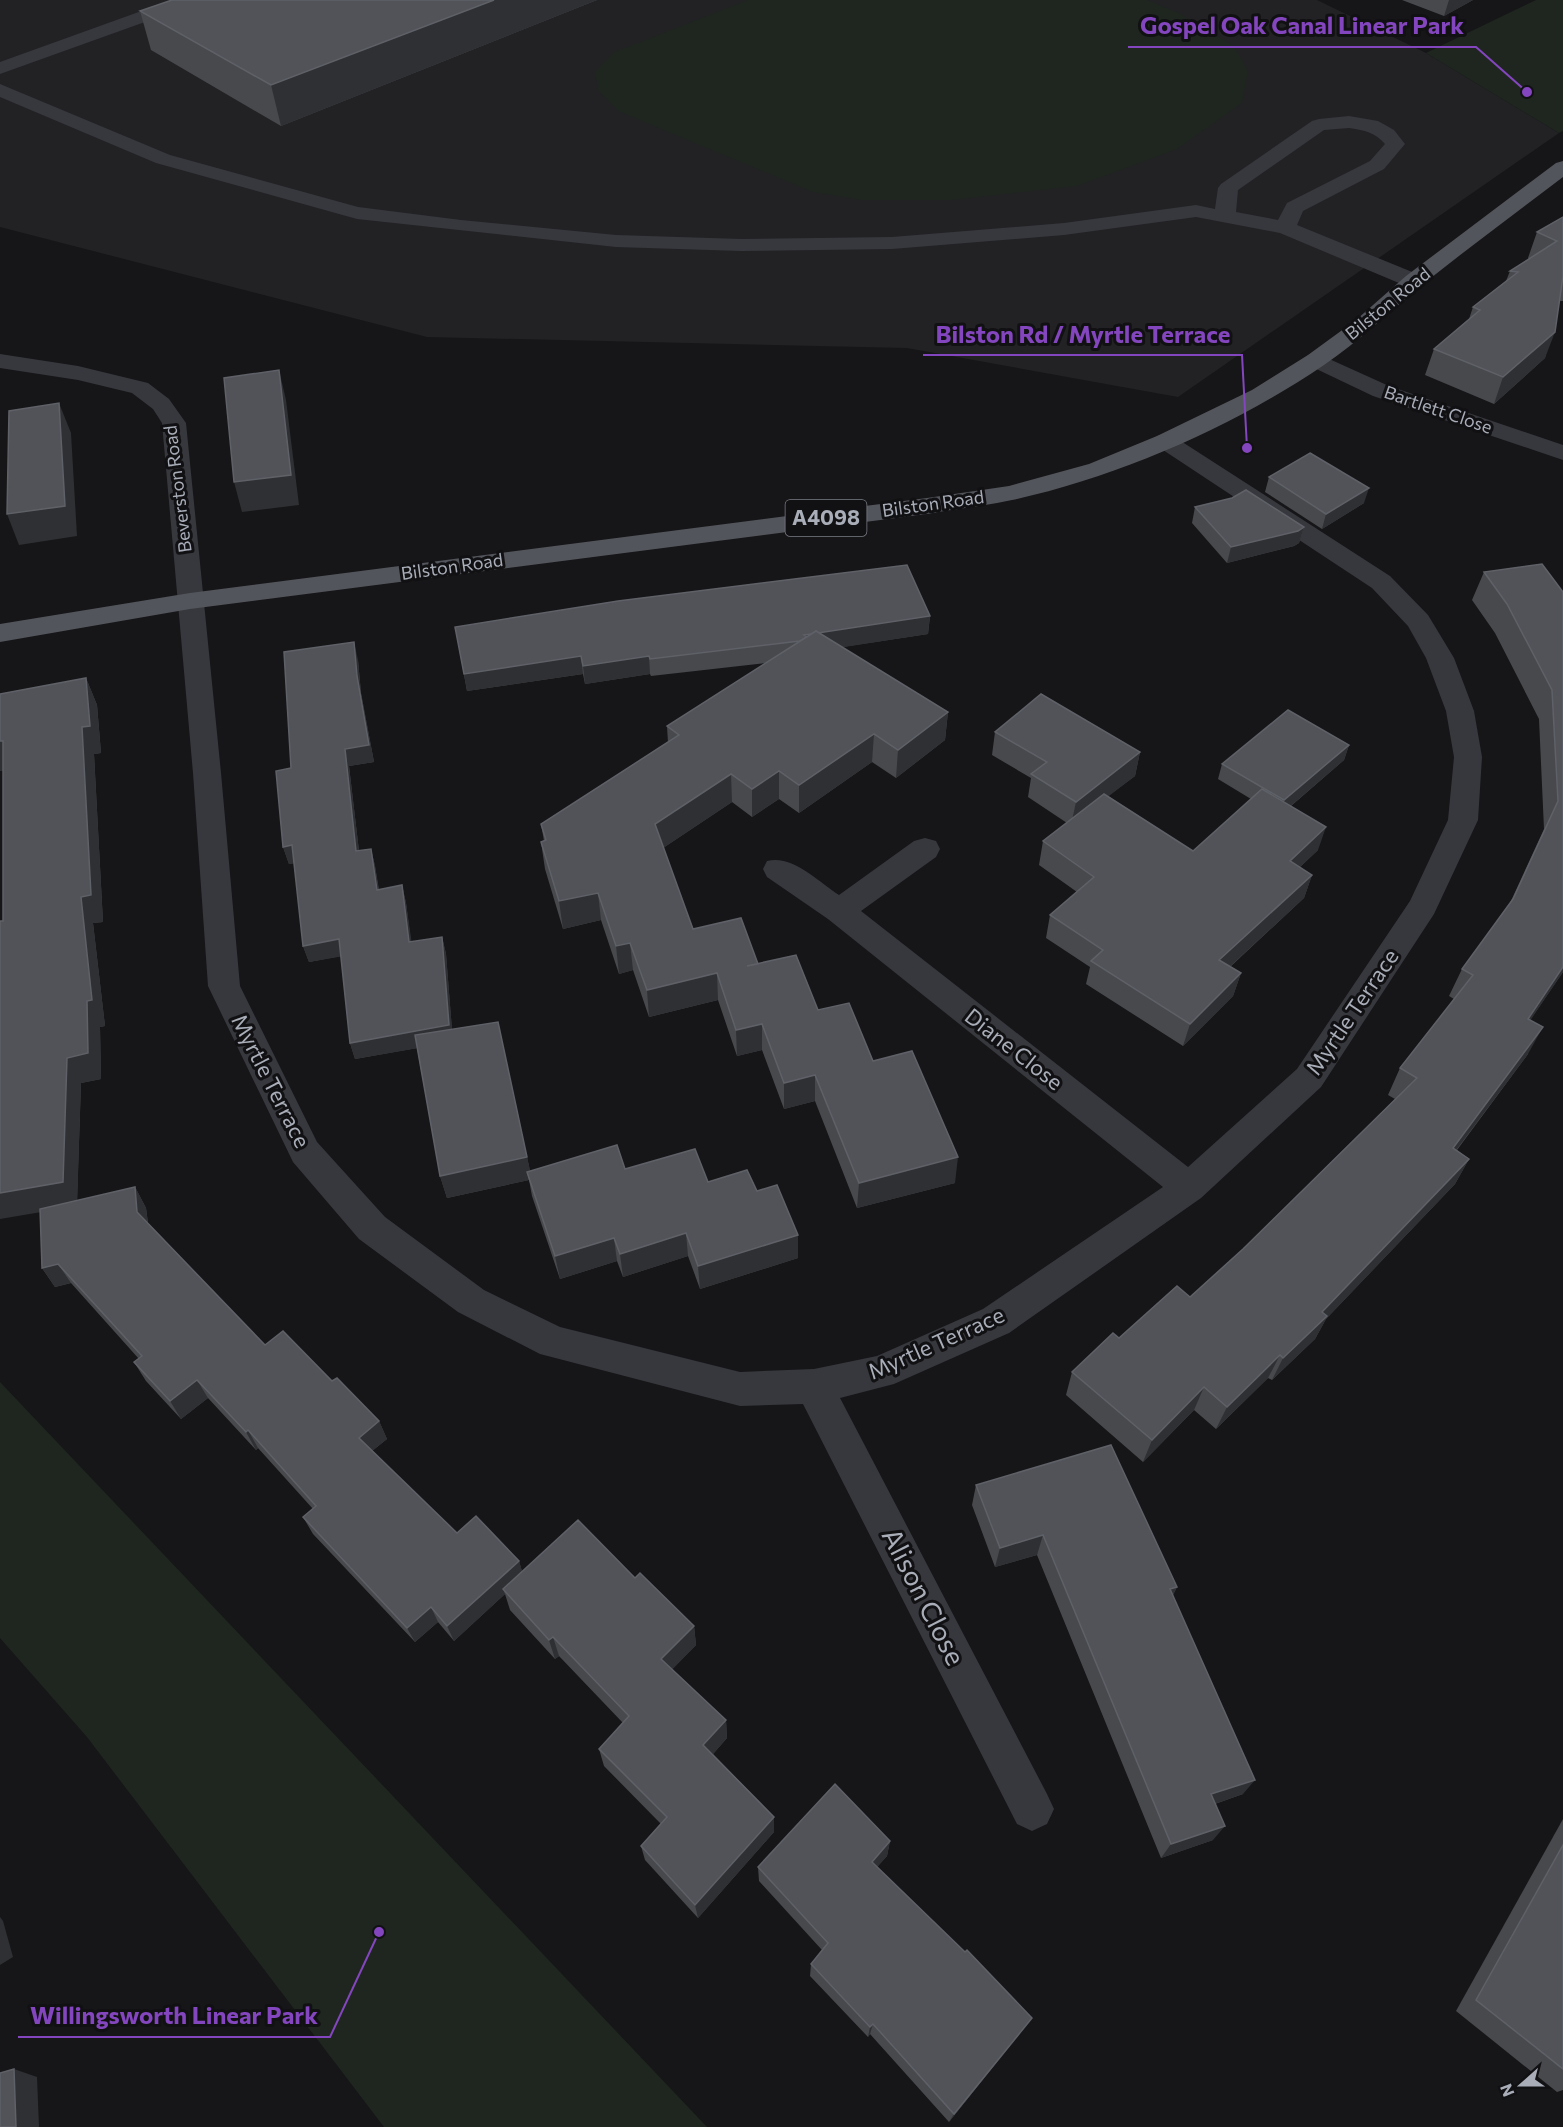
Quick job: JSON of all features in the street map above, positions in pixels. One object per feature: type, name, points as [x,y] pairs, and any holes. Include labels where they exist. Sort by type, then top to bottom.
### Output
[{"type":"main road","name":"Bilston Road","points":[[0,633],[190,602],[1011,493],[1098,469],[1165,441],[1260,394],[1316,360],[1364,325],[1414,281],[1563,167]]},
{"type":"street","points":[[0,68],[189,0]]},
{"type":"street","points":[[0,90],[163,159],[357,213],[616,241],[741,245],[892,243],[1065,229],[1196,211],[1285,228],[1414,281]]},
{"type":"street","points":[[1225,216],[1228,189],[1319,125],[1349,122],[1371,125],[1387,134],[1395,144],[1377,165],[1294,207],[1285,228]]},
{"type":"street","name":"Bartlett Close","points":[[1316,360],[1381,391],[1563,453]]},
{"type":"street","name":"Beverston Road","points":[[0,361],[78,373],[140,388],[161,404],[174,423],[190,602]]},
{"type":"street","name":"Myrtle Terrace","points":[[190,602],[224,986],[305,1152],[372,1228],[471,1301],[553,1342],[740,1389],[814,1386],[881,1372],[996,1321],[1190,1188],[1309,1078],[1423,906],[1463,820],[1468,757],[1460,711],[1440,658],[1419,621],[1381,582],[1165,441]]},
{"type":"street","points":[[839,911],[925,849]]},
{"type":"street","name":"Diane Close","points":[[778,869],[839,911],[1190,1188]]},
{"type":"street","name":"Alison Close","points":[[814,1386],[1032,1809]]},
{"type":"shaded area","points":[[0,0],[1317,0],[1426,53],[1559,133],[1178,397],[907,348],[427,337],[0,227]]},
{"type":"shaded area","points":[[748,0],[1147,0],[1179,13],[1234,46],[1248,71],[1242,103],[1177,149],[1077,186],[952,200],[861,200],[813,192],[618,111],[598,90],[595,72],[615,52]]},
{"type":"shaded area","points":[[1536,0],[1563,0],[1563,131],[1559,133],[1426,53]]},
{"type":"shaded area","points":[[0,1382],[707,2127],[384,2127],[87,1737],[0,1638]]},
{"type":"building","points":[[172,0],[494,0],[271,85],[140,11]]},
{"type":"building","points":[[1563,217],[1563,276],[1555,332],[1503,377],[1434,349],[1480,310],[1473,307],[1518,272],[1510,271],[1557,241],[1537,232]]},
{"type":"building","points":[[279,370],[291,475],[234,482],[224,378]]},
{"type":"building","points":[[59,403],[65,506],[7,514],[9,411]]},
{"type":"building","points":[[1310,453],[1369,488],[1326,514],[1269,477]]},
{"type":"building","points":[[1246,490],[1304,527],[1298,531],[1231,547],[1195,507],[1232,498]]},
{"type":"building","points":[[1542,564],[1563,592],[1563,967],[1528,1019],[1543,1027],[1453,1148],[1469,1159],[1322,1312],[1327,1316],[1283,1358],[1280,1355],[1227,1407],[1204,1387],[1152,1440],[1072,1372],[1113,1333],[1119,1338],[1177,1286],[1190,1297],[1243,1249],[1417,1078],[1400,1068],[1473,975],[1462,969],[1513,899],[1558,801],[1552,690],[1507,604],[1484,572]]},
{"type":"building","points":[[907,565],[930,616],[818,633],[816,631],[804,635],[807,637],[800,641],[650,659],[649,656],[583,666],[581,656],[464,674],[455,627],[618,601]]},
{"type":"building","points":[[816,631],[948,712],[898,750],[874,734],[799,785],[779,771],[752,789],[731,774],[655,824],[693,929],[741,918],[758,964],[796,955],[818,1010],[849,1003],[873,1061],[912,1051],[958,1157],[859,1183],[815,1075],[784,1083],[762,1024],[736,1030],[717,973],[647,990],[630,943],[616,946],[598,893],[559,901],[541,842],[546,840],[541,824],[679,735],[667,726]]},
{"type":"building","points":[[354,642],[357,676],[369,745],[345,749],[356,851],[371,849],[377,890],[402,885],[409,942],[442,937],[449,1025],[350,1043],[339,939],[303,946],[292,845],[283,847],[276,771],[291,768],[284,652]]},
{"type":"building","points":[[86,678],[90,726],[82,727],[91,895],[81,897],[92,1000],[87,1001],[88,1053],[67,1058],[63,1182],[0,1193],[0,921],[3,921],[3,741],[0,741],[0,694]]},
{"type":"building","points":[[1041,694],[1140,752],[1076,802],[1031,774],[1047,762],[995,732]]},
{"type":"building","points":[[1288,710],[1349,745],[1284,800],[1222,764]]},
{"type":"building","points":[[1262,789],[1326,827],[1290,861],[1312,875],[1219,960],[1241,973],[1190,1024],[1091,961],[1103,950],[1050,915],[1094,877],[1043,841],[1104,794],[1193,851]]},
{"type":"building","points":[[498,1022],[527,1157],[440,1176],[415,1035]]},
{"type":"building","points":[[617,1145],[625,1169],[695,1149],[708,1182],[747,1170],[757,1191],[777,1185],[798,1235],[698,1266],[686,1233],[620,1254],[614,1238],[555,1256],[527,1172]]},
{"type":"building","points":[[135,1187],[137,1212],[265,1345],[283,1331],[332,1381],[337,1378],[379,1421],[359,1438],[457,1533],[476,1516],[519,1561],[447,1626],[431,1607],[407,1628],[303,1517],[316,1506],[248,1430],[246,1432],[197,1380],[170,1401],[134,1362],[142,1356],[58,1264],[42,1268],[40,1209]]},
{"type":"building","points":[[1111,1445],[1177,1587],[1170,1589],[1255,1780],[1211,1794],[1225,1826],[1171,1844],[1043,1535],[1000,1548],[976,1485]]},
{"type":"building","points":[[578,1520],[635,1578],[640,1573],[694,1626],[661,1659],[726,1720],[703,1745],[774,1817],[695,1905],[641,1846],[667,1817],[599,1749],[629,1716],[553,1637],[549,1640],[503,1589]]},
{"type":"building","points":[[835,1784],[890,1841],[872,1862],[965,1952],[967,1950],[1032,2018],[954,2114],[873,2024],[870,2027],[811,1964],[828,1943],[758,1867]]},
{"type":"building","points":[[1563,1845],[1563,2069],[1476,2000]]},
{"type":"building","points":[[14,2069],[16,2127],[0,2127],[0,2073]]},
{"type":"place","name":"Gospel Oak Canal Linear Park","points":[[1527,92]]},
{"type":"place","name":"Bilston Rd / Myrtle Terrace","points":[[1247,448]]},
{"type":"place","name":"Willingsworth Linear Park","points":[[379,1932]]}]
